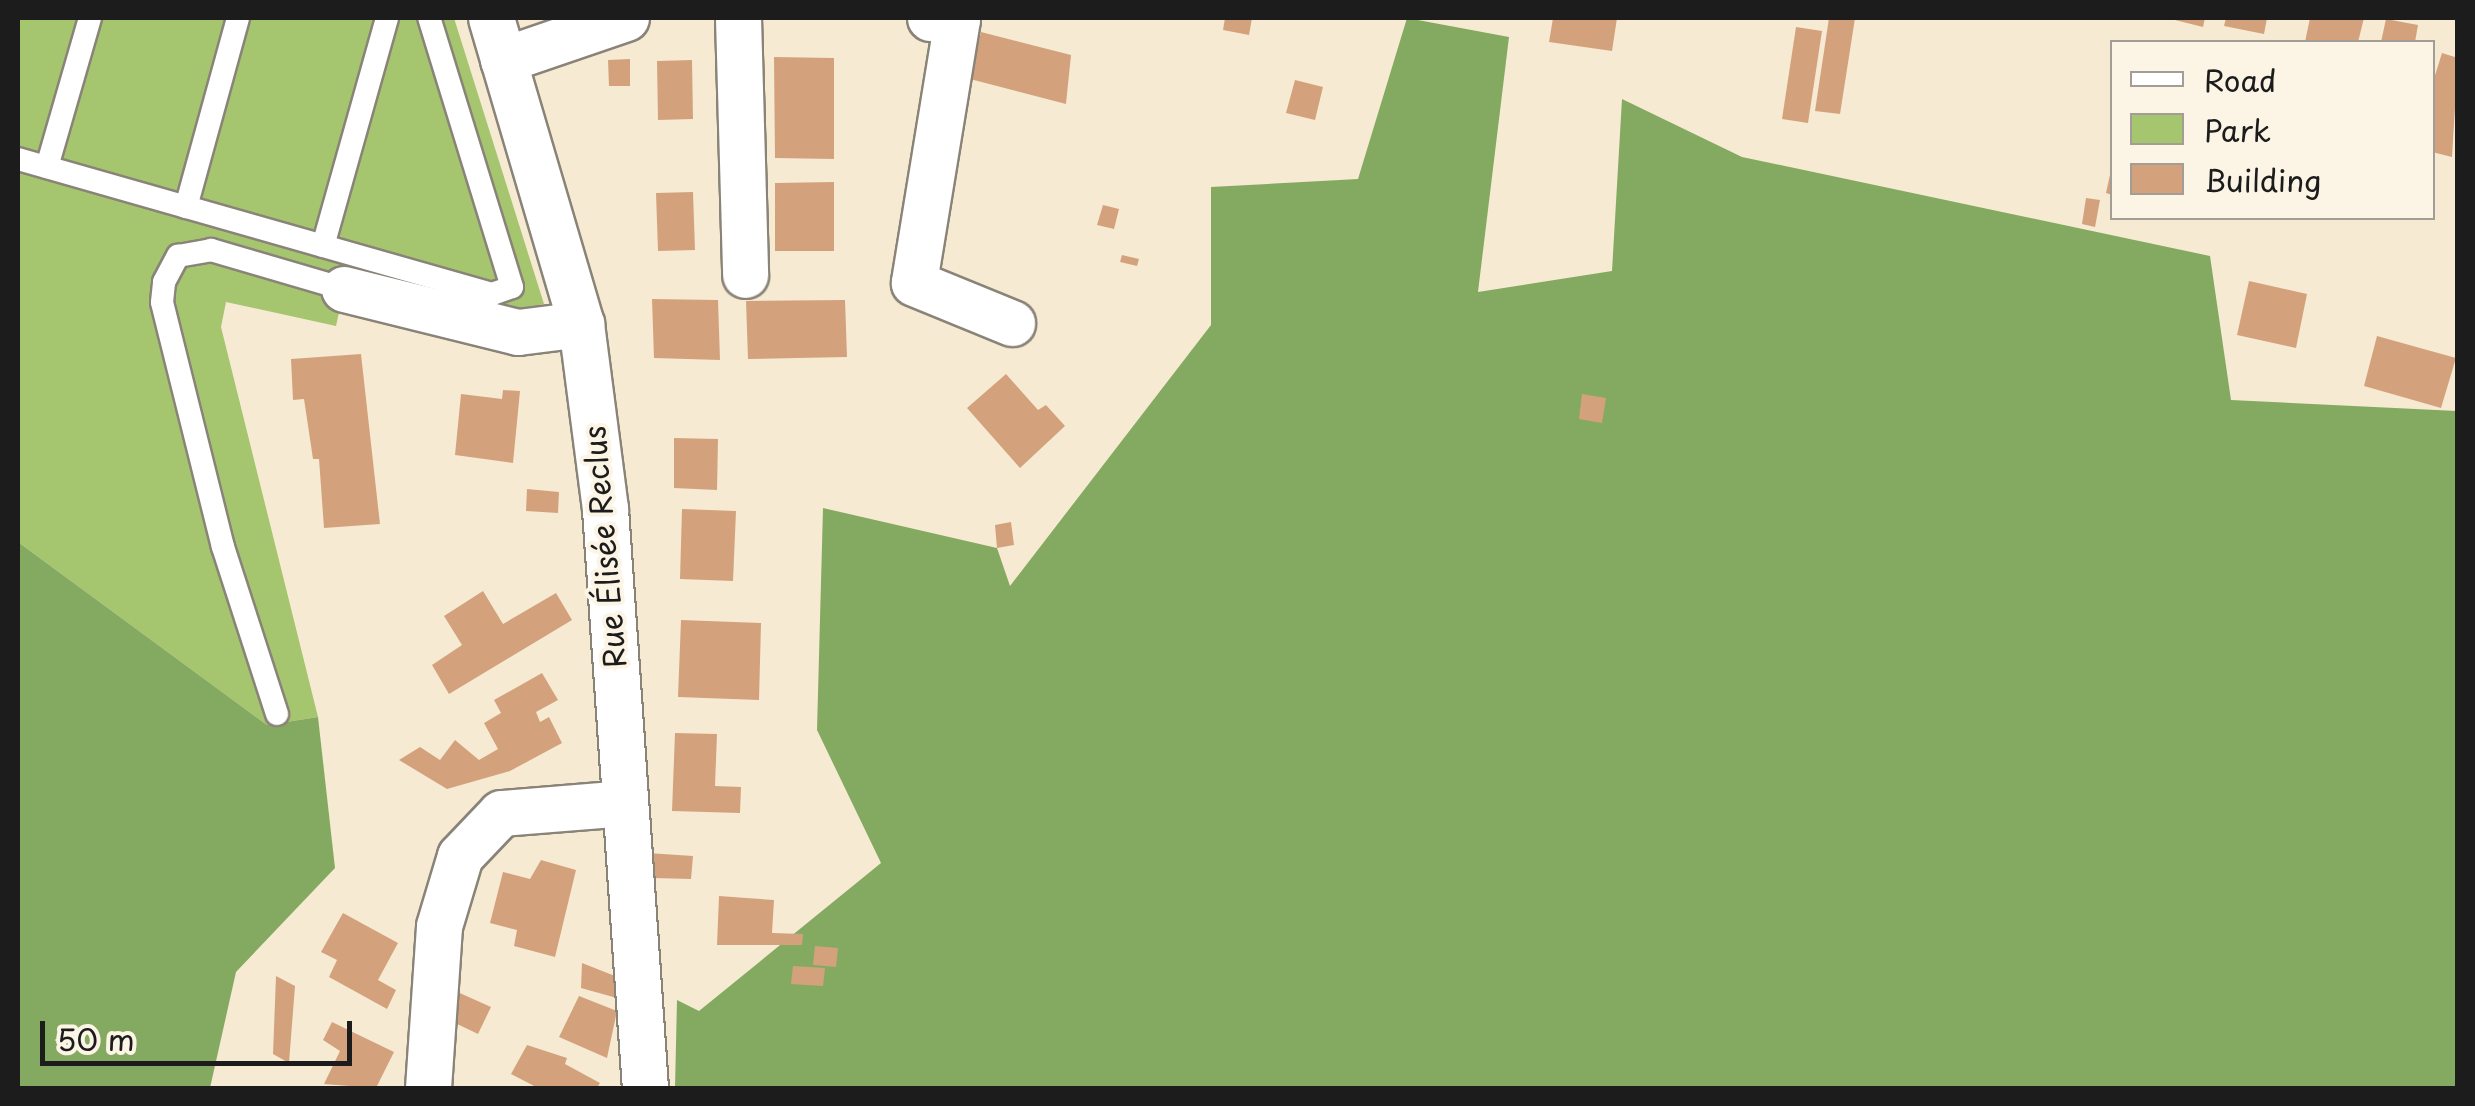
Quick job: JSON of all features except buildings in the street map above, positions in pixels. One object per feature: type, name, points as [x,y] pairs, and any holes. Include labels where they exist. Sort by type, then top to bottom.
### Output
[{"type":"street","points":[[497,39],[626,18]]},
{"type":"street","points":[[738,18],[745,275]]},
{"type":"street","points":[[930,18],[958,19],[914,283],[1012,323]]},
{"type":"street","name":"Rue Élisée Reclus","points":[[497,39],[580,324],[605,508],[645,1088]]},
{"type":"street","points":[[344,289],[518,332],[580,324]]},
{"type":"street","points":[[428,1088],[440,926],[460,856],[501,813],[625,804]]},
{"type":"lane","points":[[47,167],[90,18]]},
{"type":"lane","points":[[186,207],[238,18]]},
{"type":"lane","points":[[323,246],[388,18]]},
{"type":"lane","points":[[18,159],[492,294],[512,287],[429,18]]},
{"type":"lane","points":[[277,714],[223,547],[162,302],[170,267],[194,251],[344,289]]},
{"type":"green space","points":[[18,18],[454,18],[544,304],[494,317],[347,276],[336,326],[226,302],[221,327],[318,717],[267,725],[18,542]]},
{"type":"green space","points":[[1407,18],[1509,37],[1478,292],[1612,271],[1622,99],[1742,157],[2210,256],[2231,400],[2457,411],[2457,1088],[675,1088],[677,1000],[699,1011],[881,863],[817,730],[823,508],[997,548],[1010,586],[1211,325],[1211,187],[1358,179]]},
{"type":"green space","points":[[18,542],[267,725],[318,717],[335,868],[236,972],[210,1088],[18,1088]]}]
